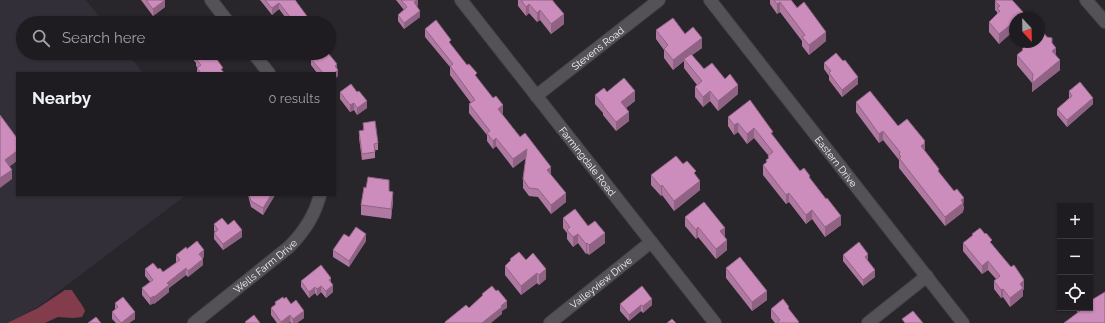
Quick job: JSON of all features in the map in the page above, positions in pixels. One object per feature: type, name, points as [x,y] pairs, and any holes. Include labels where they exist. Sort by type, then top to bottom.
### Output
[{"type":"street","points":[[211,0],[224,16]]},
{"type":"street","name":"Farmingdale Road","points":[[460,0],[715,323]]},
{"type":"street","name":"Stevens Road","points":[[536,96],[659,0]]},
{"type":"street","name":"Eastern Drive","points":[[710,0],[963,323]]},
{"type":"street","points":[[1086,0],[1105,22]]},
{"type":"street","points":[[259,60],[268,72]]},
{"type":"street","name":"Wells Farm Drive","points":[[194,323],[289,247],[309,221],[316,208],[320,196]]},
{"type":"street","name":"Valleyview Drive","points":[[550,323],[651,242]]},
{"type":"street","points":[[868,323],[927,276]]},
{"type":"shaded area","points":[[0,0],[86,0],[99,16],[16,16],[16,60],[133,60],[142,72],[16,72],[16,196],[185,196],[38,307],[7,323],[0,323]]},
{"type":"shaded area","points":[[65,290],[72,290],[83,306],[85,311],[82,317],[58,317],[45,323],[7,323],[38,308]]},
{"type":"building","points":[[146,0],[165,0],[153,9]]},
{"type":"building","points":[[265,0],[295,0],[307,16],[289,16],[279,3],[272,8]]},
{"type":"building","points":[[401,0],[417,0],[414,2],[420,11],[404,23],[398,15],[407,7]]},
{"type":"building","points":[[521,0],[552,0],[564,14],[551,24],[540,10],[537,13],[529,4],[526,7]]},
{"type":"building","points":[[774,0],[791,0],[797,8],[804,2],[826,32],[809,45],[802,37],[805,35],[780,2],[777,4]]},
{"type":"building","points":[[1012,0],[1023,12],[1009,12],[1009,26],[999,34],[989,22],[1000,11],[997,8],[1000,6],[995,1]]},
{"type":"building","points":[[673,18],[685,34],[693,27],[702,38],[673,60],[664,49],[668,45],[656,30]]},
{"type":"building","points":[[436,20],[451,40],[449,42],[467,65],[469,64],[477,73],[475,75],[493,98],[496,96],[503,105],[498,109],[520,137],[525,133],[551,167],[547,170],[566,193],[551,205],[538,189],[529,188],[523,179],[527,149],[513,159],[496,138],[493,141],[487,133],[490,131],[469,104],[475,100],[450,66],[453,64],[425,29]]},
{"type":"building","points":[[1045,34],[1047,37],[1052,38],[1052,43],[1056,48],[1052,51],[1060,60],[1032,83],[1033,74],[1017,55],[1023,50],[1022,49],[1045,48]]},
{"type":"building","points":[[836,53],[843,61],[845,60],[858,77],[842,90],[829,73],[831,71],[824,63]]},
{"type":"building","points":[[691,54],[704,69],[712,63],[725,79],[730,74],[738,85],[718,101],[710,91],[703,97],[695,87],[702,81],[684,59]]},
{"type":"building","points":[[197,60],[217,60],[223,68],[221,69],[223,72],[200,72],[197,68],[201,65]]},
{"type":"building","points":[[312,60],[334,60],[337,64],[335,66],[338,70],[335,72],[322,72]]},
{"type":"building","points":[[624,78],[635,91],[621,102],[629,112],[616,122],[595,95],[604,88],[607,92]]},
{"type":"building","points":[[1080,82],[1093,98],[1067,120],[1057,109],[1072,96],[1069,91]]},
{"type":"building","points":[[351,84],[367,101],[357,108],[354,103],[350,105],[340,92]]},
{"type":"building","points":[[870,91],[898,126],[907,119],[925,141],[925,143],[921,146],[939,169],[938,171],[954,191],[957,189],[964,198],[961,200],[963,203],[945,217],[899,158],[901,157],[899,154],[900,152],[883,131],[879,134],[856,102]]},
{"type":"building","points":[[750,100],[773,132],[771,133],[800,171],[804,168],[810,176],[809,177],[841,216],[825,227],[812,210],[806,215],[789,193],[786,195],[763,165],[767,162],[766,160],[769,158],[768,156],[773,152],[754,128],[747,134],[738,123],[734,125],[728,117]]},
{"type":"building","points":[[0,115],[16,137],[16,152],[5,160],[12,170],[0,178]]},
{"type":"building","points":[[375,121],[378,143],[374,144],[375,152],[362,154],[359,131],[364,130],[363,123]]},
{"type":"building","points":[[676,156],[683,164],[687,161],[696,171],[694,173],[700,181],[674,201],[662,185],[661,187],[651,175]]},
{"type":"building","points":[[368,177],[389,180],[389,191],[393,192],[391,209],[361,205],[364,187],[366,188]]},
{"type":"building","points":[[249,196],[270,196],[263,208],[251,201]]},
{"type":"building","points":[[704,202],[725,228],[720,231],[727,240],[716,249],[698,227],[696,230],[685,217]]},
{"type":"building","points":[[575,209],[588,226],[595,221],[605,233],[589,245],[587,243],[586,244],[578,234],[573,237],[567,230],[570,227],[563,218]]},
{"type":"building","points":[[222,218],[228,225],[234,220],[242,230],[223,244],[214,233],[218,230],[214,224]]},
{"type":"building","points":[[356,227],[366,234],[349,261],[333,250],[344,234],[349,237]]},
{"type":"building","points":[[980,228],[992,240],[990,242],[1011,267],[1014,265],[1024,280],[1020,284],[1023,288],[1010,298],[994,281],[1000,276],[988,261],[982,266],[963,243]]},
{"type":"building","points":[[197,241],[204,250],[199,254],[203,259],[188,271],[186,268],[167,283],[169,285],[154,297],[150,298],[142,288],[153,280],[145,269],[153,263],[163,272],[180,260],[176,255]]},
{"type":"building","points":[[859,242],[868,254],[865,257],[875,270],[863,280],[843,255]]},
{"type":"building","points":[[519,252],[526,260],[533,253],[546,269],[539,275],[537,273],[521,286],[505,266],[511,260],[510,259]]},
{"type":"building","points":[[740,257],[767,291],[752,302],[726,268]]},
{"type":"building","points":[[321,265],[331,278],[329,280],[333,285],[326,291],[321,286],[317,289],[315,287],[309,292],[301,281]]},
{"type":"building","points":[[492,286],[496,291],[498,290],[507,301],[501,306],[502,307],[482,323],[445,323],[466,305],[469,308]]},
{"type":"building","points":[[642,286],[652,299],[643,306],[641,305],[629,315],[620,304]]},
{"type":"building","points":[[1105,292],[1105,323],[1064,323],[1080,311],[1093,311],[1093,299]]},
{"type":"building","points":[[123,297],[135,312],[121,323],[112,312],[118,307],[115,303]]},
{"type":"building","points":[[283,297],[284,299],[286,297],[291,304],[296,300],[304,311],[293,319],[290,315],[281,322],[271,308],[276,304],[275,302]]},
{"type":"building","points":[[783,299],[799,322],[777,323],[780,320],[771,309]]},
{"type":"building","points":[[913,311],[923,323],[905,323],[902,319]]},
{"type":"building","points":[[254,315],[260,323],[245,322]]},
{"type":"building","points":[[96,317],[101,323],[88,323]]},
{"type":"building","points":[[672,319],[676,323],[667,323]]}]
